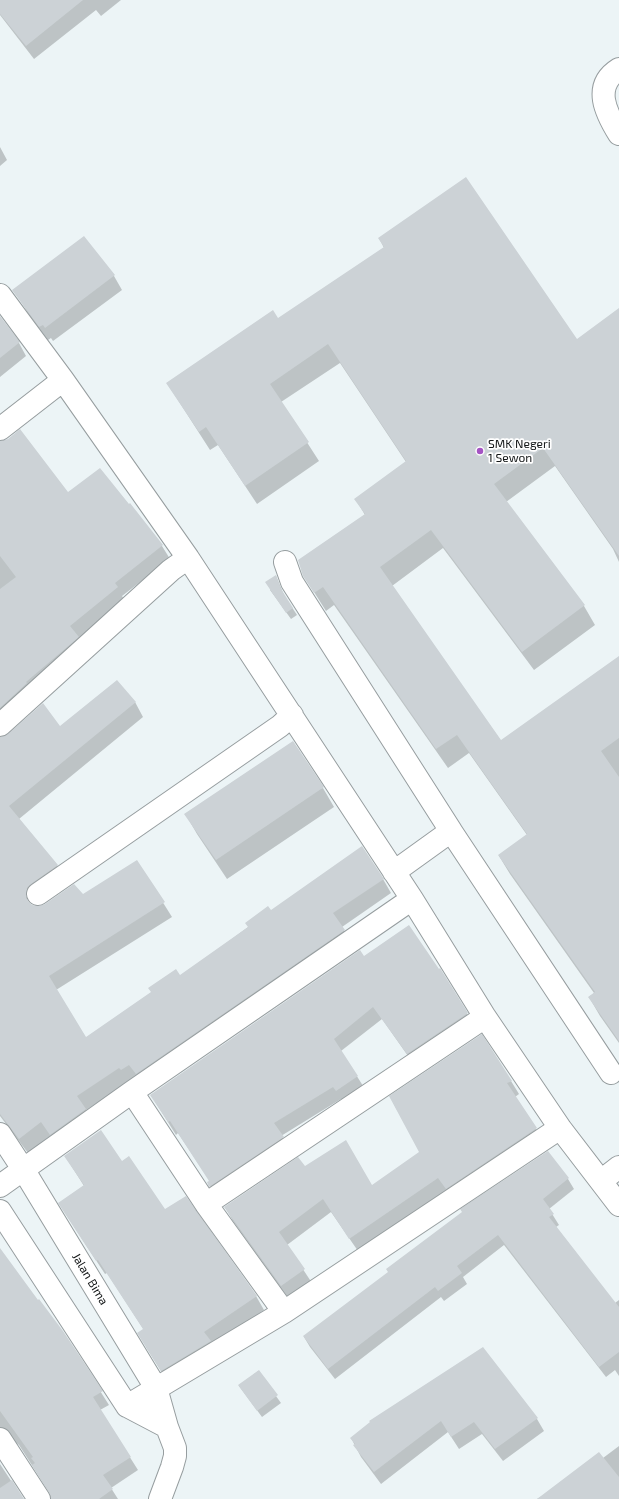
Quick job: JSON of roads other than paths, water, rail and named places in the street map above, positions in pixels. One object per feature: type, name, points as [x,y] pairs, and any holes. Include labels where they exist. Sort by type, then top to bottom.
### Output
[{"type":"street","points":[[619,69],[613,73],[604,87],[604,98],[608,115],[619,134]]},
{"type":"street","points":[[1,298],[63,380],[188,558],[412,899],[485,1017],[560,1128],[619,1205]]},
{"type":"street","points":[[0,429],[63,380]]},
{"type":"street","points":[[0,725],[171,570],[188,558]]},
{"type":"street","points":[[285,562],[292,582],[451,832],[611,1073]]},
{"type":"street","points":[[38,894],[273,730],[292,715]]},
{"type":"street","points":[[394,872],[451,832]]},
{"type":"street","points":[[0,1186],[132,1092],[412,899]]},
{"type":"street","points":[[206,1204],[485,1017]]},
{"type":"street","points":[[132,1092],[206,1204],[284,1312]]},
{"type":"street","points":[[128,1406],[284,1312],[560,1128]]},
{"type":"street","name":"Jalan Bima","points":[[0,1134],[23,1169],[156,1388],[167,1427],[173,1440],[175,1456],[160,1499]]},
{"type":"street","points":[[601,1181],[619,1167]]},
{"type":"street","points":[[0,1211],[128,1406],[167,1427]]},
{"type":"street","points":[[0,1439],[39,1499]]},
{"type":"place","name":"SMK Negeri 1 Sewon","points":[[480,451]]}]
